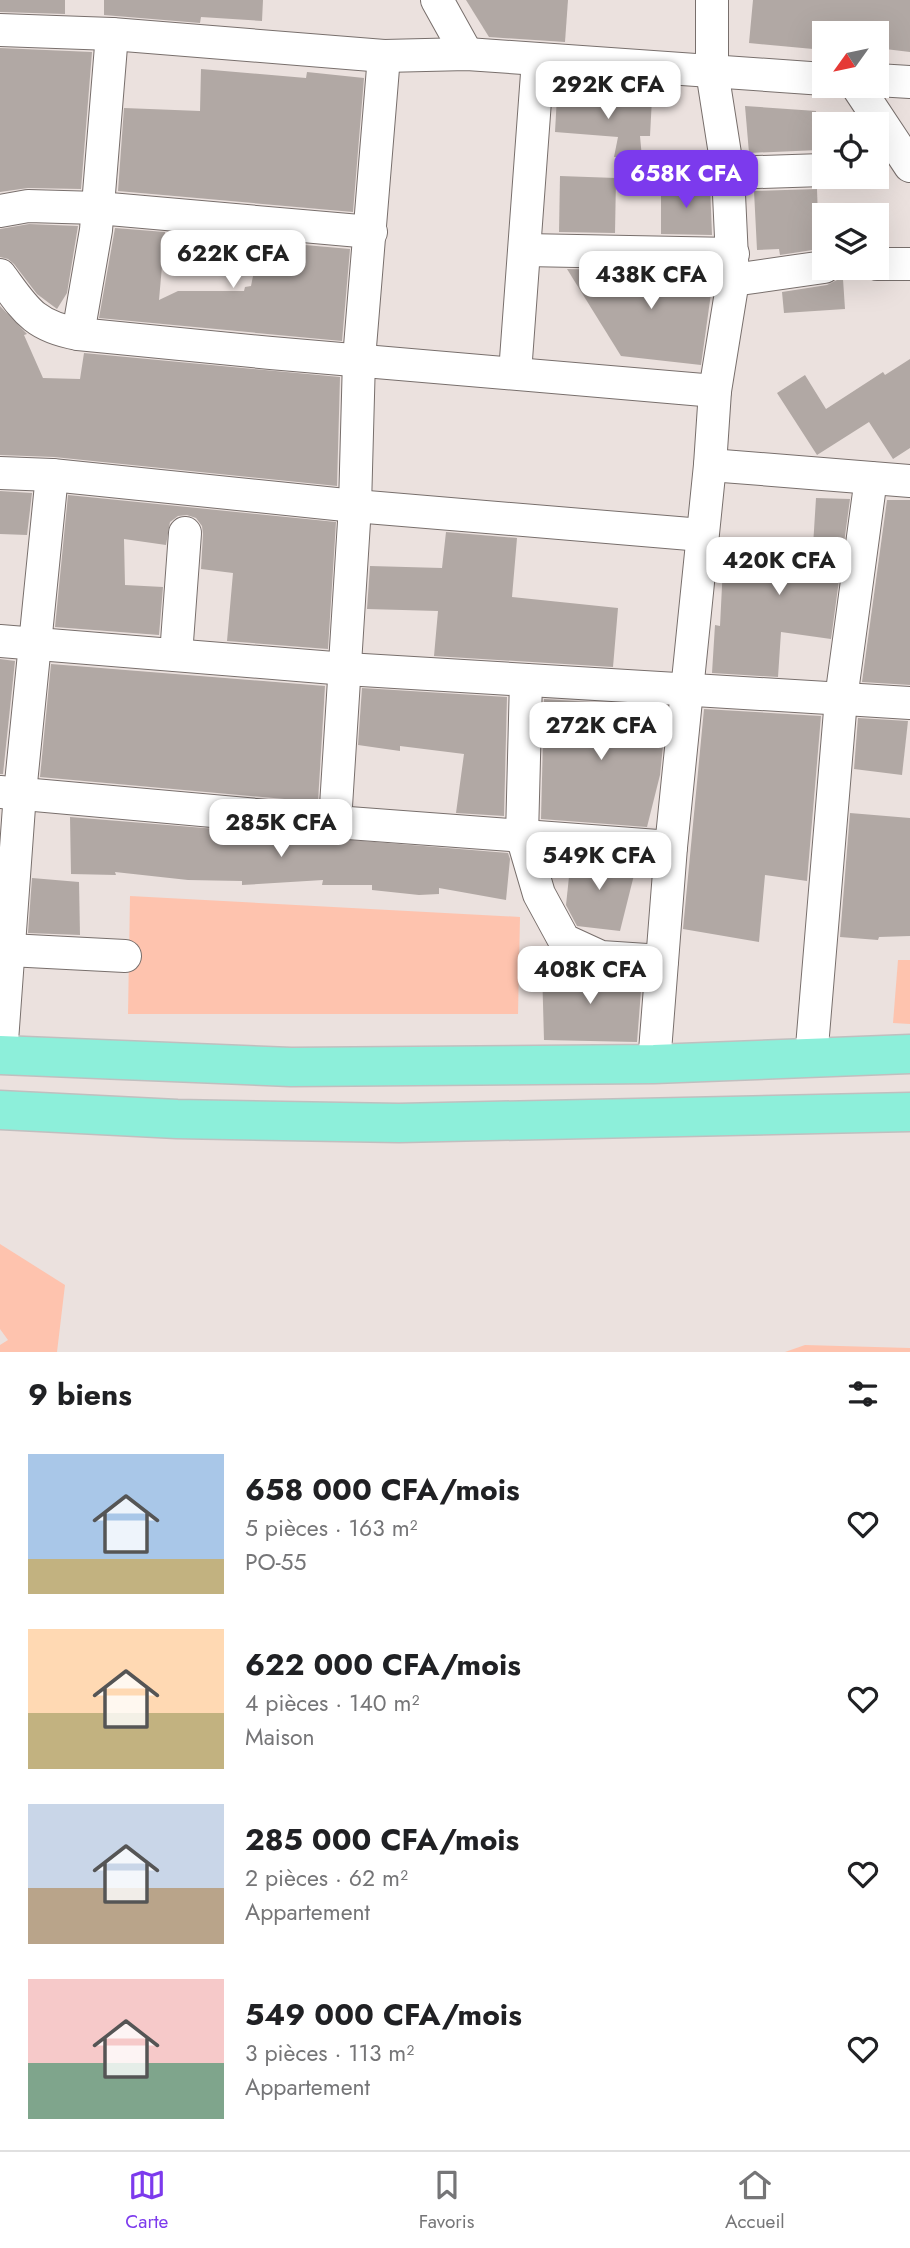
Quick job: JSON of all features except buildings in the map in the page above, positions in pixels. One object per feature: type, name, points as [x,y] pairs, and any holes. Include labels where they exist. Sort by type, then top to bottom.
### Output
[{"type":"main road","points":[[0,1063],[291,1067],[654,1064],[910,1054]]},
{"type":"main road","points":[[0,1063],[184,1089],[419,1092],[910,1081]]},
{"type":"main road","points":[[0,1110],[177,1119],[399,1123],[910,1112]]},
{"type":"street","points":[[437,0],[467,54]]},
{"type":"street","points":[[654,1064],[671,847],[710,465],[715,391],[733,267],[728,173],[712,71],[712,0]]},
{"type":"street","points":[[0,30],[112,34],[384,55],[467,54],[812,78]]},
{"type":"street","points":[[78,334],[89,280],[98,208],[112,34]]},
{"type":"street","points":[[335,822],[355,506],[359,359],[384,55]]},
{"type":"street","points":[[515,373],[538,60]]},
{"type":"street","points":[[889,81],[910,82]]},
{"type":"street","points":[[865,98],[910,166]]},
{"type":"street","points":[[728,173],[812,170]]},
{"type":"street","points":[[0,211],[28,206],[98,208],[371,232]]},
{"type":"street","points":[[525,250],[733,267],[812,267]]},
{"type":"street","points":[[889,264],[910,264]]},
{"type":"street","points":[[0,275],[28,313],[55,330],[78,334],[715,391]]},
{"type":"street","points":[[710,465],[910,481]]},
{"type":"street","points":[[0,472],[355,506],[702,535]]},
{"type":"street","points":[[0,1063],[7,932],[10,793],[34,644],[52,475]]},
{"type":"street","points":[[811,1059],[841,699],[871,478]]},
{"type":"street","points":[[176,655],[185,533]]},
{"type":"street","points":[[0,641],[346,669],[910,703]]},
{"type":"street","points":[[526,680],[522,836],[539,894],[564,940],[601,957],[662,961]]},
{"type":"street","points":[[10,793],[335,822],[671,847]]},
{"type":"street","points":[[7,932],[125,956]]},
{"type":"shaded area","points":[[130,896],[520,917],[518,1014],[128,1014]]},
{"type":"shaded area","points":[[898,960],[910,960],[910,1024],[893,1023]]},
{"type":"shaded area","points":[[0,1244],[65,1285],[57,1352],[0,1352],[0,1345],[8,1340],[0,1329]]},
{"type":"shaded area","points":[[805,1345],[910,1348],[910,1352],[785,1352]]}]
